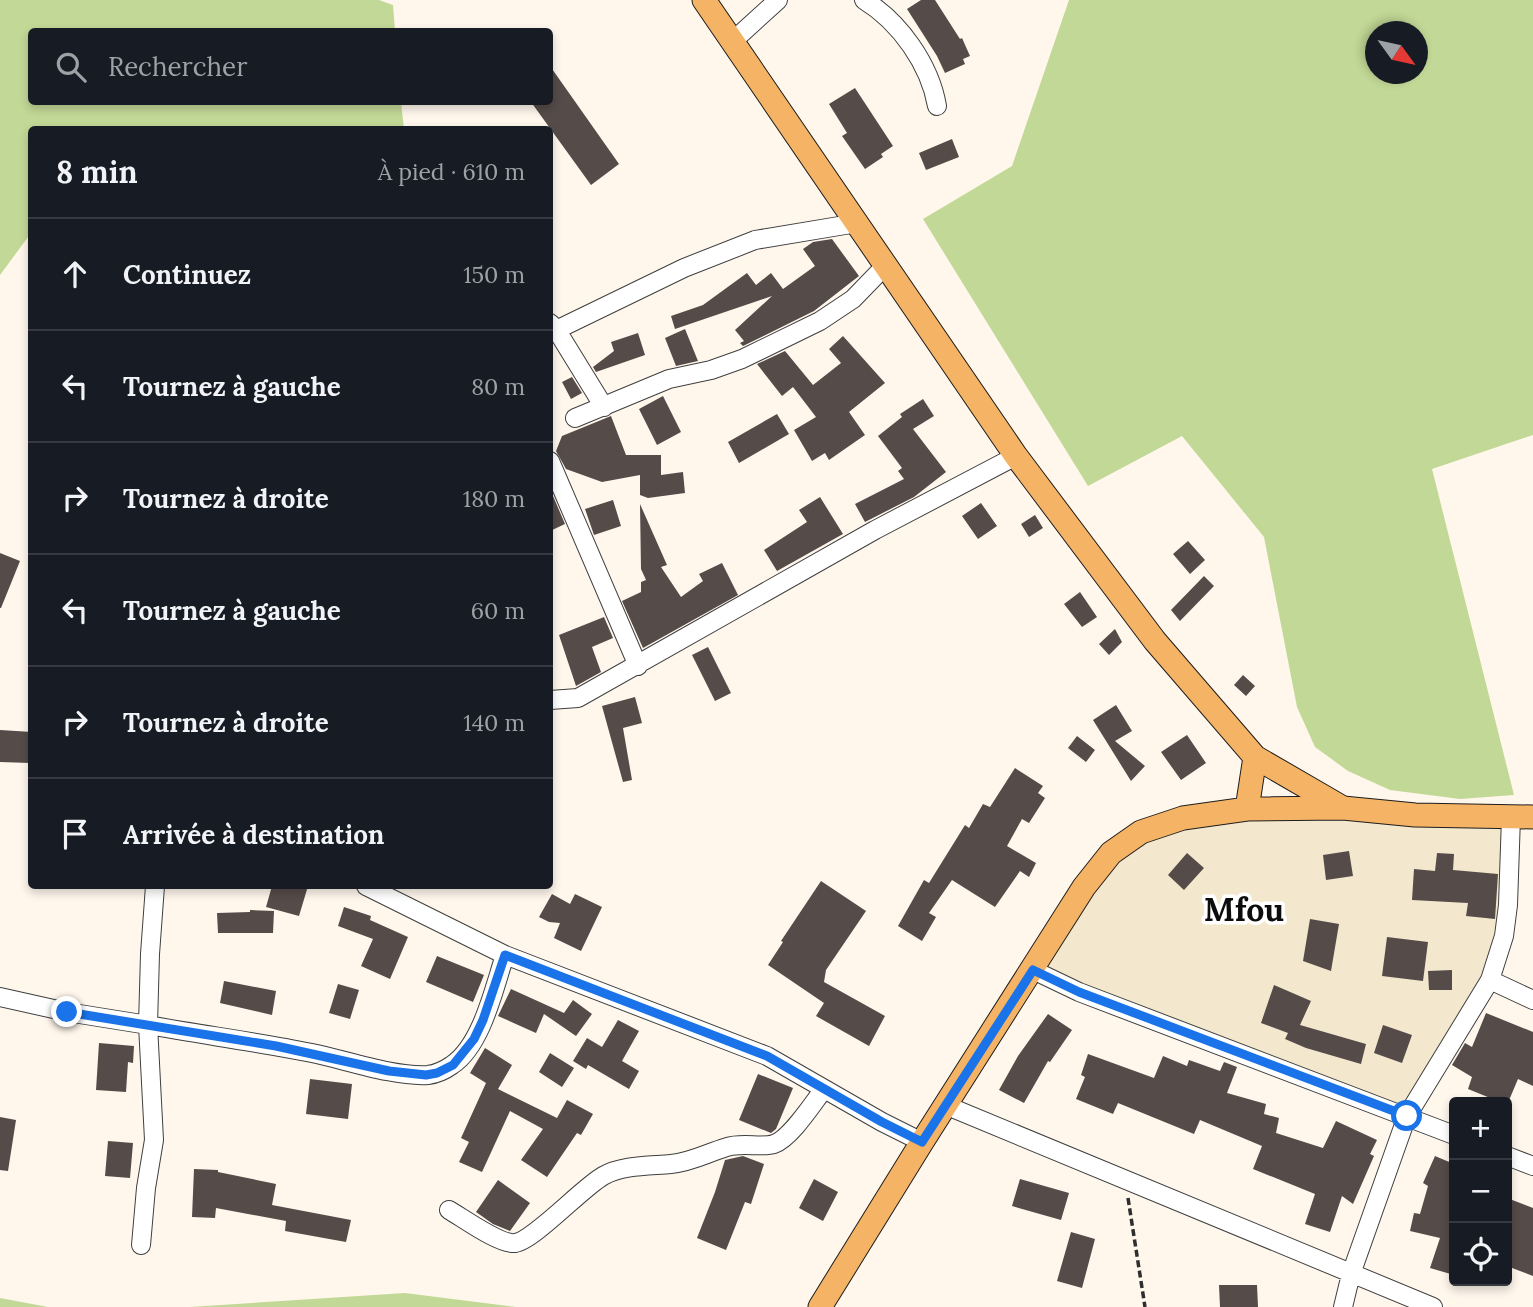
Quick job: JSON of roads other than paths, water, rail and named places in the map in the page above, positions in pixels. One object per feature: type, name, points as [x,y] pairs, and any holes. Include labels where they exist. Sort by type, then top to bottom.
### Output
[{"type":"main road","points":[[704,0],[1016,456],[1155,641],[1255,757],[1343,808]]},
{"type":"main road","points":[[1247,809],[1255,757]]},
{"type":"main road","points":[[820,1307],[1084,887],[1111,853],[1141,832],[1183,818],[1247,809],[1343,808],[1415,815],[1522,817]]},
{"type":"street","points":[[733,41],[778,0]]},
{"type":"street","points":[[864,0],[889,20],[909,44],[925,70],[934,90],[937,106]]},
{"type":"street","points":[[553,328],[684,268],[755,240],[857,223]]},
{"type":"street","points":[[575,418],[670,379],[711,370],[742,359],[820,321],[853,299],[886,265]]},
{"type":"street","points":[[553,330],[604,407]]},
{"type":"street","points":[[553,700],[578,698],[875,530],[1016,456]]},
{"type":"street","points":[[553,468],[638,666]]},
{"type":"street","points":[[1342,1307],[1407,1116],[1490,981],[1504,936],[1522,817]]},
{"type":"street","points":[[141,1245],[154,1140],[148,1025],[155,889]]},
{"type":"street","points":[[372,889],[505,955],[767,1056],[922,1142]]},
{"type":"street","points":[[0,997],[67,1012],[276,1046],[389,1071],[426,1075],[453,1065],[474,1039],[505,955]]},
{"type":"street","points":[[1033,970],[1079,992],[1449,1133]]},
{"type":"street","points":[[1490,981],[1533,1000]]},
{"type":"street","points":[[449,1210],[504,1242],[516,1244],[529,1237],[587,1186],[606,1175],[619,1170],[688,1162],[728,1146],[747,1143],[772,1145],[787,1134],[824,1089]]},
{"type":"street","points":[[945,1105],[1433,1307]]},
{"type":"street","points":[[1512,1158],[1533,1166]]},
{"type":"district","name":"Mfou","points":[[1244,909]]}]
